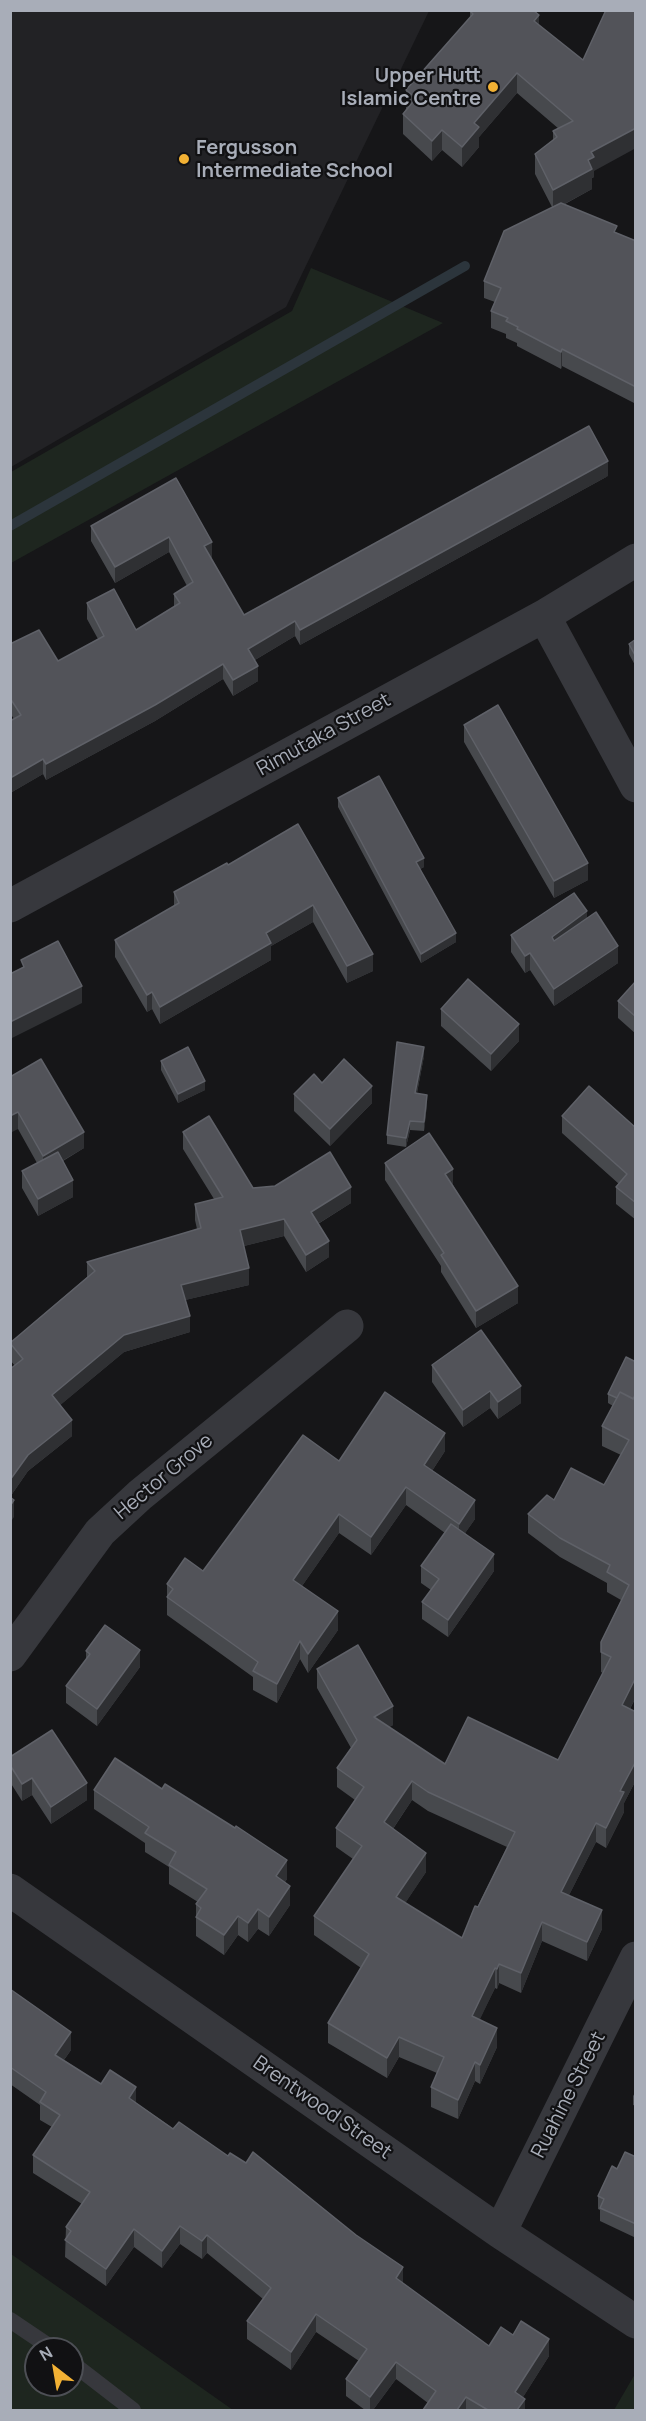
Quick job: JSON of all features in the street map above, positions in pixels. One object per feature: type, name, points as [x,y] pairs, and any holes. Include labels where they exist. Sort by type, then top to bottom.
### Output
[{"type":"street","name":"Rimutaka Street","points":[[10,906],[544,616],[636,560]]},
{"type":"street","points":[[544,616],[636,786]]},
{"type":"street","name":"Hector Grove","points":[[10,1655],[100,1532],[140,1495],[347,1326]]},
{"type":"street","name":"Brentwood Street","points":[[10,1890],[500,2232],[636,2322]]},
{"type":"street","name":"Ruahine Street","points":[[500,2232],[636,1958]]},
{"type":"lane","points":[[10,2320],[35,2337]]},
{"type":"lane","points":[[84,2373],[133,2410]]},
{"type":"shaded area","name":"Fergusson Intermediate School","points":[[11,10],[429,11],[286,307],[11,467]]},
{"type":"shaded area","points":[[311,268],[443,323],[11,563],[11,472],[292,311]]},
{"type":"shaded area","points":[[11,2254],[233,2410],[11,2410]]},
{"type":"shaded area","points":[[635,2374],[635,2410],[614,2410]]},
{"type":"building","points":[[471,10],[533,10],[539,15],[534,21],[583,60],[606,10],[636,10],[636,128],[591,152],[594,157],[588,160],[592,169],[553,190],[535,154],[557,137],[553,131],[573,121],[517,73],[474,123],[479,127],[462,147],[442,130],[432,141],[403,114],[416,98],[406,90],[473,14]]},
{"type":"building","points":[[561,203],[617,226],[614,232],[636,241],[636,387],[517,329],[518,327],[506,321],[508,318],[491,311],[501,288],[484,281],[504,231]]},
{"type":"building","points":[[589,426],[608,461],[300,630],[295,621],[248,649],[258,666],[233,680],[223,664],[155,705],[46,764],[43,759],[12,777],[10,773],[10,721],[21,715],[10,698],[10,644],[39,630],[58,661],[104,636],[87,603],[114,589],[136,630],[180,603],[174,594],[193,582],[169,537],[115,567],[91,526],[176,478],[212,542],[204,546],[244,615]]},
{"type":"building","points":[[636,639],[636,657],[629,644]]},
{"type":"building","points":[[498,705],[588,863],[554,881],[464,725]]},
{"type":"building","points":[[379,776],[424,858],[416,862],[456,933],[421,954],[338,798]]},
{"type":"building","points":[[298,824],[373,954],[347,966],[313,905],[266,933],[271,943],[160,1007],[152,992],[147,995],[115,940],[179,903],[174,892],[227,863],[228,865]]},
{"type":"building","points":[[574,893],[587,911],[552,937],[554,941],[596,912],[618,946],[554,989],[530,953],[525,956],[511,935]]},
{"type":"building","points":[[58,941],[82,986],[10,1022],[10,974],[24,967],[21,960]]},
{"type":"building","points":[[468,979],[519,1024],[491,1054],[441,1009]]},
{"type":"building","points":[[636,981],[636,1017],[618,1001]]},
{"type":"building","points":[[397,1042],[424,1047],[415,1093],[427,1095],[424,1122],[410,1121],[406,1138],[387,1135]]},
{"type":"building","points":[[188,1047],[205,1081],[178,1094],[161,1061]]},
{"type":"building","points":[[41,1059],[84,1132],[43,1156],[18,1112],[10,1116],[10,1077]]},
{"type":"building","points":[[344,1059],[372,1086],[330,1129],[294,1094],[314,1074],[322,1083]]},
{"type":"building","points":[[589,1086],[636,1128],[636,1203],[616,1187],[627,1174],[562,1116]]},
{"type":"building","points":[[209,1116],[253,1188],[275,1186],[330,1152],[351,1187],[311,1212],[329,1241],[306,1255],[284,1219],[240,1230],[249,1268],[181,1285],[190,1316],[124,1335],[52,1395],[72,1420],[28,1455],[10,1480],[10,1369],[23,1359],[10,1343],[95,1271],[87,1262],[201,1228],[195,1204],[223,1197],[183,1132]]},
{"type":"building","points":[[429,1133],[453,1169],[445,1174],[518,1286],[476,1311],[441,1255],[444,1253],[385,1163]]},
{"type":"building","points":[[58,1152],[73,1180],[38,1199],[22,1171]]},
{"type":"building","points":[[481,1330],[521,1386],[498,1402],[490,1391],[463,1410],[432,1365]]},
{"type":"building","points":[[626,1357],[636,1362],[636,1393],[633,1399],[620,1392],[617,1398],[608,1394]]},
{"type":"building","points":[[385,1392],[445,1433],[424,1465],[475,1500],[459,1524],[406,1487],[371,1537],[339,1514],[293,1580],[338,1611],[308,1654],[300,1641],[277,1684],[253,1671],[258,1662],[167,1597],[173,1589],[167,1584],[185,1558],[203,1571],[303,1435],[339,1461]]},
{"type":"building","points":[[620,1392],[636,1400],[636,1677],[622,1705],[636,1712],[636,1761],[620,1791],[624,1792],[606,1828],[596,1823],[561,1892],[602,1910],[587,1942],[542,1922],[521,1973],[499,1964],[497,1969],[495,1968],[472,2016],[497,2028],[480,2065],[475,2062],[458,2100],[431,2087],[444,2057],[399,2037],[387,2058],[328,2023],[369,1954],[314,1916],[362,1846],[336,1828],[364,1787],[337,1768],[357,1740],[317,1669],[358,1645],[393,1706],[374,1717],[445,1764],[468,1717],[558,1760],[611,1657],[601,1652],[601,1642],[629,1585],[607,1572],[610,1565],[560,1538],[528,1514],[547,1495],[554,1500],[571,1468],[604,1485],[629,1440],[602,1426]],"holes":[[[412,1781],[428,1792],[515,1832],[478,1907],[475,1906],[462,1938],[396,1897],[426,1853],[384,1822]]]},
{"type":"building","points":[[451,1524],[494,1554],[448,1620],[422,1602],[439,1579],[421,1566]]},
{"type":"building","points":[[105,1625],[140,1650],[97,1709],[66,1686],[90,1654],[86,1651]]},
{"type":"building","points":[[52,1730],[87,1783],[51,1807],[32,1778],[22,1784],[10,1765],[10,1757]]},
{"type":"building","points":[[115,1758],[162,1789],[165,1784],[235,1828],[236,1826],[287,1860],[276,1876],[290,1886],[269,1917],[258,1909],[248,1923],[238,1916],[224,1935],[196,1917],[201,1908],[196,1904],[207,1889],[169,1865],[176,1852],[145,1833],[149,1827],[94,1790]]},
{"type":"building","points":[[10,1989],[71,2032],[55,2055],[101,2084],[110,2070],[136,2087],[129,2098],[173,2129],[179,2122],[228,2156],[230,2153],[246,2163],[253,2152],[356,2235],[403,2267],[396,2278],[489,2346],[501,2327],[513,2335],[521,2321],[549,2339],[515,2392],[525,2399],[517,2410],[488,2410],[466,2397],[457,2410],[423,2410],[436,2391],[396,2362],[370,2397],[346,2379],[367,2349],[316,2314],[291,2352],[247,2321],[271,2288],[207,2235],[202,2241],[180,2226],[162,2251],[134,2229],[106,2269],[65,2240],[71,2231],[66,2227],[90,2192],[33,2155],[60,2115],[40,2102],[46,2092],[10,2067]]},
{"type":"building","points":[[625,2152],[636,2157],[636,2224],[600,2208],[604,2199],[598,2196],[612,2166],[617,2169]]},
{"type":"waterway","points":[[10,526],[465,266]]},
{"type":"place","name":"Upper Hutt Islamic Centre","points":[[493,87]]},
{"type":"place","name":"Fergusson Intermediate School","points":[[184,159]]}]
